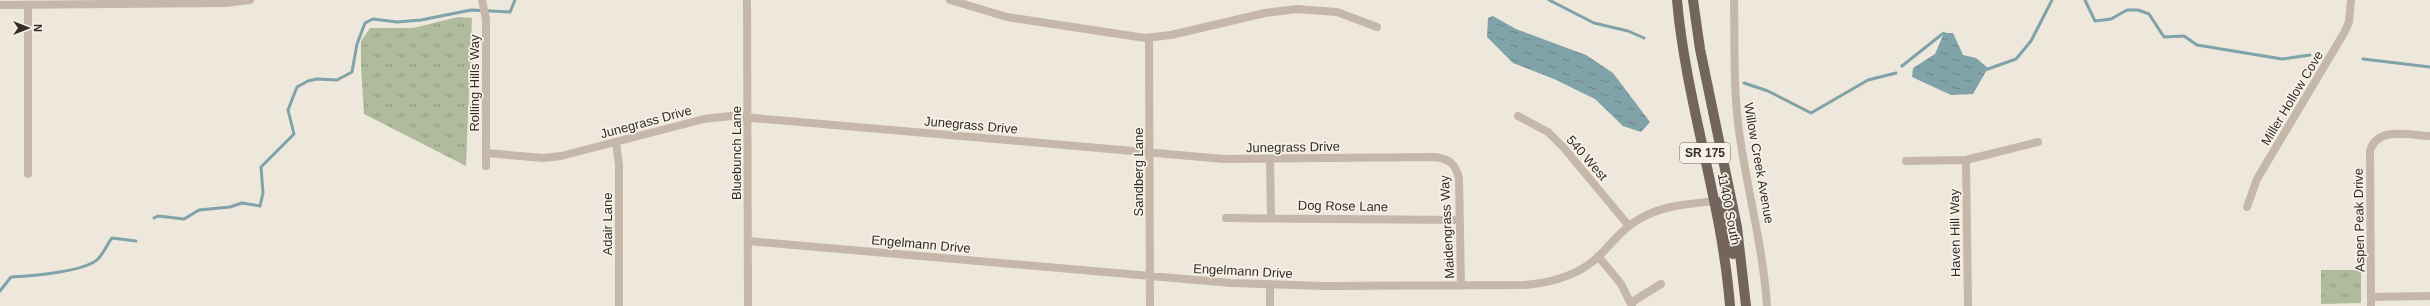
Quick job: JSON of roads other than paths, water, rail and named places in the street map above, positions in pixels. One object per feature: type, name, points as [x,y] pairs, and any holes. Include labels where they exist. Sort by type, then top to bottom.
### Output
[{"type":"main road","name":"11400 South","points":[[1677,0],[1685,59],[1724,247],[1730,306]]},
{"type":"main road","name":"11400 South","points":[[1693,0],[1700,49],[1736,227],[1746,306]]},
{"type":"main road","points":[[1715,201],[1721,203],[1725,208],[1735,271],[1745,294]]},
{"type":"street","points":[[0,5],[161,2],[224,3],[250,0]]},
{"type":"street","name":"Rolling Hills Way","points":[[482,0],[486,19],[486,166]]},
{"type":"street","name":"Bluebunch Lane","points":[[747,0],[748,306]]},
{"type":"street","points":[[950,0],[1007,17],[1150,38],[1265,13],[1297,9],[1337,12],[1377,27]]},
{"type":"street","name":"Willow Creek Avenue","points":[[1734,0],[1736,103],[1739,132],[1760,243],[1767,306]]},
{"type":"street","name":"Miller Hollow Cove","points":[[2247,208],[2257,179],[2344,33],[2349,22],[2351,0]]},
{"type":"street","points":[[28,5],[28,174]]},
{"type":"street","name":"Sandberg Lane","points":[[1150,38],[1150,306]]},
{"type":"street","name":"540 West","points":[[1518,116],[1548,132],[1564,148],[1629,226]]},
{"type":"street","name":"Junegrass Drive","points":[[486,153],[552,157],[616,143],[704,119],[748,118],[1224,159],[1436,157],[1449,160],[1456,167]]},
{"type":"street","name":"Aspen Peak Drive","points":[[2371,306],[2370,151],[2372,142],[2379,137],[2389,134],[2430,136]]},
{"type":"street","points":[[1906,161],[1966,160],[2038,142]]},
{"type":"street","name":"Adair Lane","points":[[616,143],[619,165],[619,306]]},
{"type":"street","points":[[1270,159],[1271,218]]},
{"type":"street","name":"Haven Hill Way","points":[[1966,160],[1968,306]]},
{"type":"street","name":"Maidengrass Way","points":[[1456,167],[1459,178],[1461,286]]},
{"type":"street","name":"Engelmann Drive","points":[[748,241],[1270,285],[1524,285],[1544,283],[1571,274],[1598,256],[1629,226],[1648,214],[1668,207],[1715,201]]},
{"type":"street","name":"Dog Rose Lane","points":[[1226,218],[1460,220]]},
{"type":"street","points":[[1598,256],[1621,284],[1632,304],[1661,284]]},
{"type":"street","points":[[1270,285],[1270,306]]},
{"type":"street","points":[[2371,297],[2430,296]]},
{"type":"water","points":[[1493,16],[1516,29],[1586,55],[1613,73],[1650,122],[1641,132],[1623,126],[1595,99],[1554,79],[1513,63],[1487,37],[1488,18]]},
{"type":"water","points":[[1944,33],[1953,33],[1963,55],[1976,58],[1988,68],[1973,94],[1951,95],[1912,77],[1913,68],[1935,54]]},
{"type":"waterway","points":[[154,218],[158,216],[184,219],[199,210],[230,207],[242,203],[260,206],[263,193],[261,167],[294,134],[288,110],[297,87],[308,81],[317,79],[337,80],[352,72],[357,44],[365,23],[373,19],[397,22],[421,20],[471,10],[510,12],[515,0]]},
{"type":"waterway","points":[[1549,0],[1594,23],[1628,31],[1644,38]]},
{"type":"waterway","points":[[1985,70],[2016,59],[2031,41],[2052,0]]},
{"type":"waterway","points":[[2085,0],[2095,21],[2111,19],[2127,10],[2138,10],[2149,14],[2164,37],[2184,36],[2197,45],[2282,59],[2310,55]]},
{"type":"waterway","points":[[1902,66],[1944,33],[1945,37]]},
{"type":"waterway","points":[[2363,59],[2430,67]]},
{"type":"waterway","points":[[1744,83],[1768,91],[1811,113],[1868,80],[1896,73]]},
{"type":"waterway","points":[[0,291],[11,277],[31,276],[70,270],[91,263],[100,257],[112,238],[136,241]]}]
